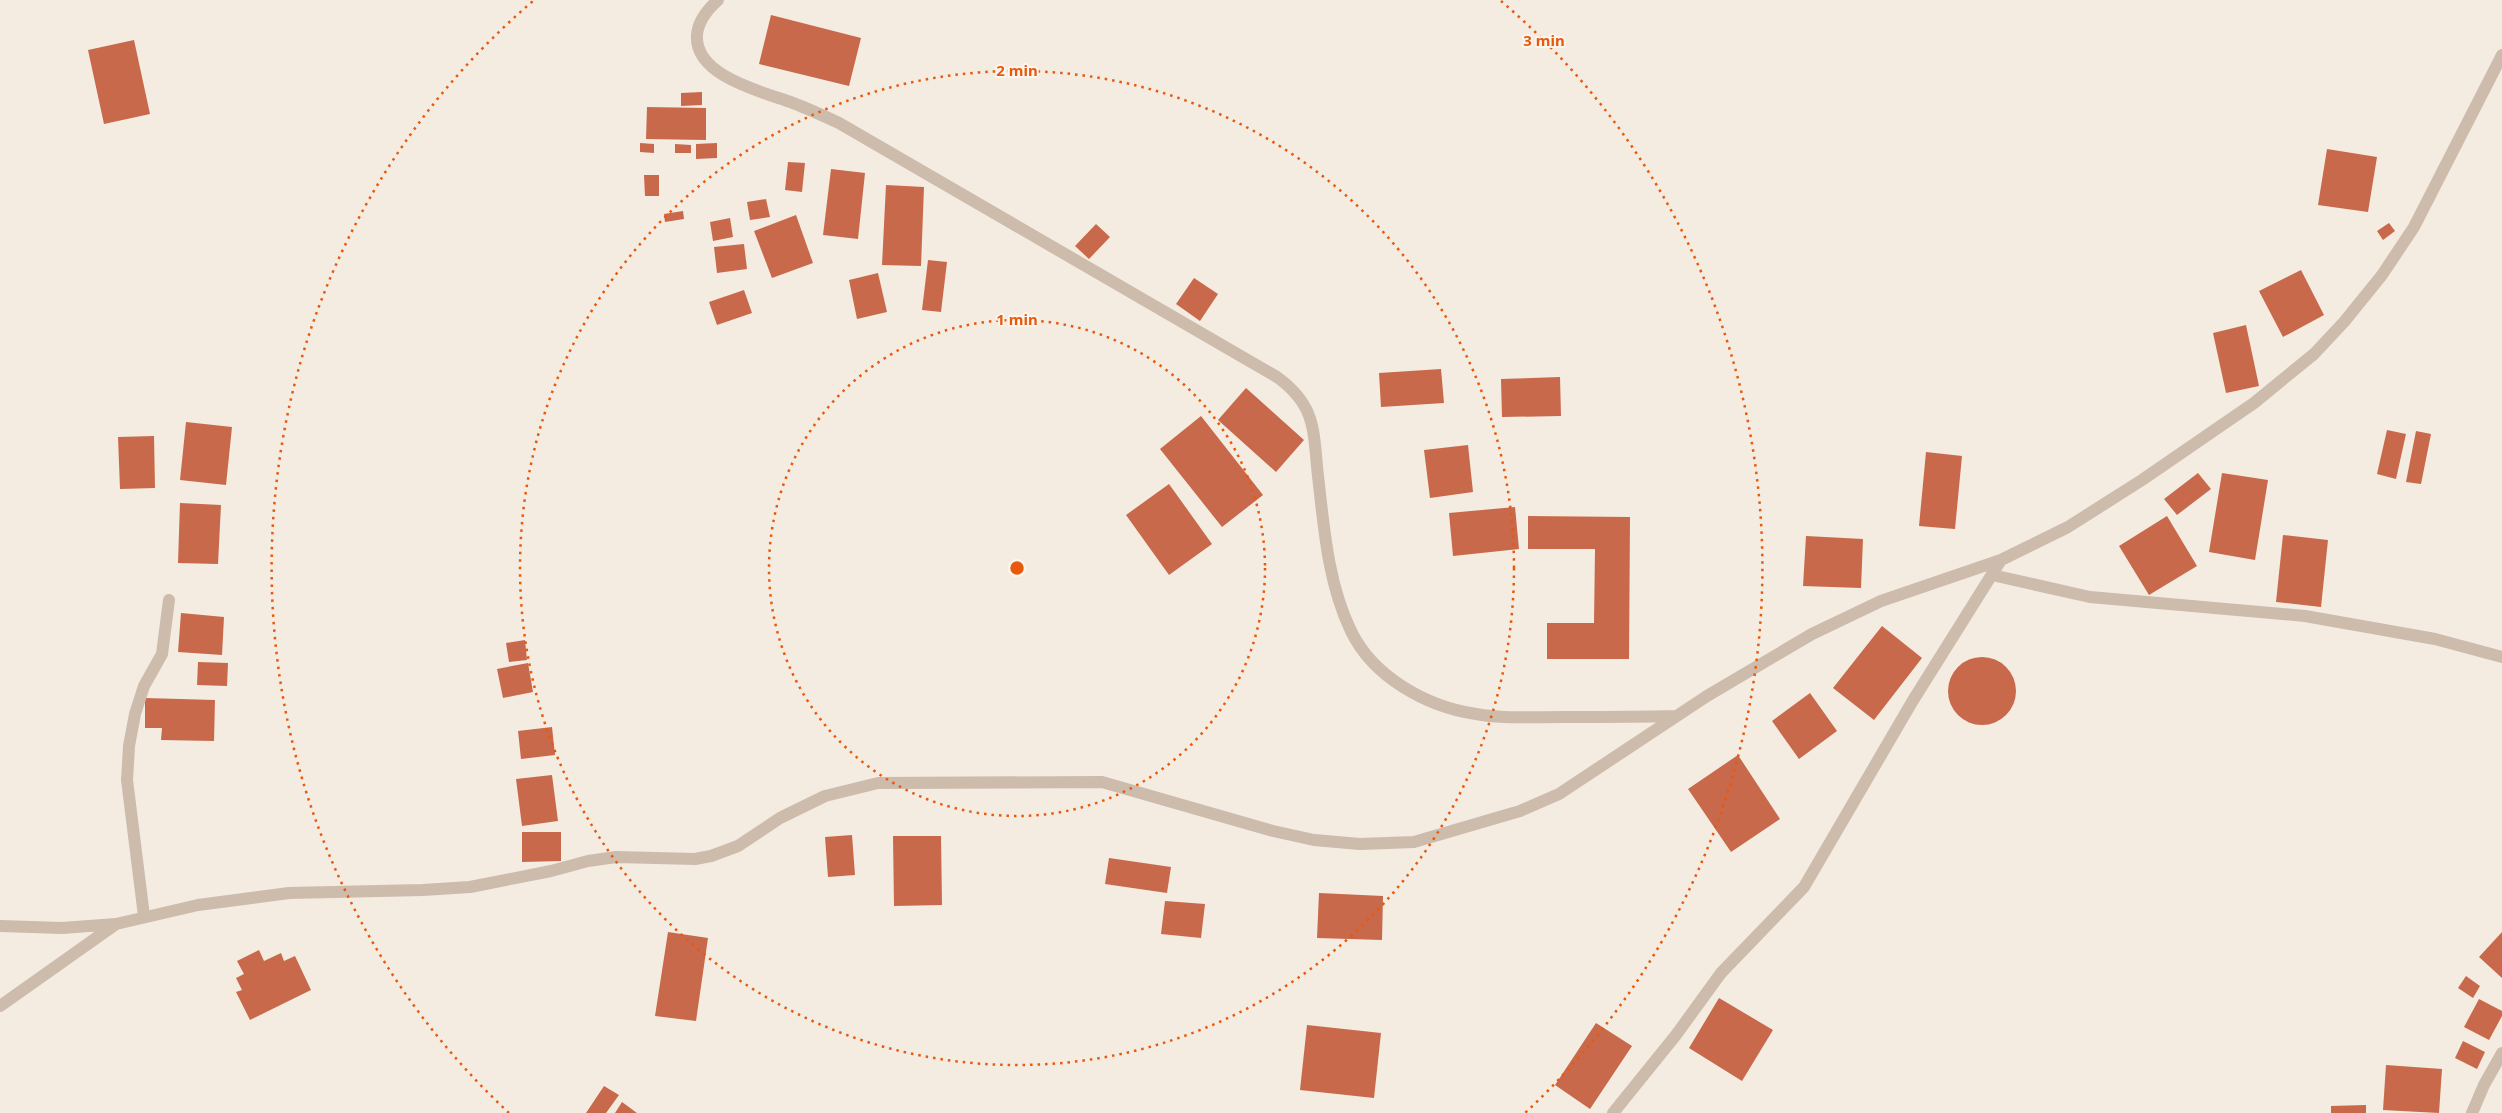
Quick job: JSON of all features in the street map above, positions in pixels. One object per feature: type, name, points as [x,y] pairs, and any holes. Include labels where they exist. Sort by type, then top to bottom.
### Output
[{"type":"street","points":[[718,0],[702,19],[697,41],[700,54],[708,65],[722,75],[805,107],[838,124],[1293,388],[1303,400],[1313,434],[1330,564],[1340,603],[1351,632],[1367,657],[1386,674],[1408,690],[1433,703],[1475,714],[1520,718],[1676,716]]},
{"type":"street","points":[[0,926],[62,928],[116,924],[198,905],[289,893],[423,890],[470,886],[551,871],[588,861],[616,857],[696,859],[711,856],[738,846],[780,818],[825,796],[878,783],[1102,782],[1273,831],[1314,840],[1360,844],[1414,842],[1512,814],[1559,794],[1676,716],[1812,634],[1881,601],[2001,560],[2068,527],[2142,480],[2254,403],[2314,354],[2344,322],[2382,275],[2414,227],[2497,73],[2502,55]]},
{"type":"street","points":[[1613,1113],[1676,1035],[1721,973],[1804,887],[1912,702],[2001,560]]},
{"type":"street","points":[[1992,575],[2090,597],[2305,616],[2435,639],[2502,658]]},
{"type":"street","points":[[144,916],[127,780],[129,746],[135,714],[144,686],[162,654],[169,600]]},
{"type":"street","points":[[0,1006],[116,924]]},
{"type":"street","points":[[2472,1113],[2484,1085],[2502,1053]]},
{"type":"building","points":[[771,15],[861,38],[849,86],[759,64]]},
{"type":"building","points":[[134,40],[150,114],[104,124],[88,50]]},
{"type":"building","points":[[702,92],[702,105],[681,106],[681,93]]},
{"type":"building","points":[[647,107],[706,108],[706,140],[646,139]]},
{"type":"building","points":[[640,143],[654,144],[654,153],[640,152]]},
{"type":"building","points":[[717,143],[717,158],[696,159],[696,144]]},
{"type":"building","points":[[675,144],[691,145],[691,153],[675,153]]},
{"type":"building","points":[[2327,149],[2377,157],[2368,212],[2318,205]]},
{"type":"building","points":[[788,162],[805,163],[802,192],[785,190]]},
{"type":"building","points":[[831,169],[865,173],[858,239],[823,235]]},
{"type":"building","points":[[644,175],[659,175],[659,196],[645,196]]},
{"type":"building","points":[[886,185],[924,187],[921,266],[882,265]]},
{"type":"building","points":[[766,199],[770,217],[750,220],[747,202]]},
{"type":"building","points":[[683,211],[684,219],[665,222],[664,214]]},
{"type":"building","points":[[796,215],[813,263],[772,278],[754,231]]},
{"type":"building","points":[[730,218],[733,237],[713,241],[710,222]]},
{"type":"building","points":[[2389,223],[2395,231],[2383,240],[2377,231]]},
{"type":"building","points":[[1096,224],[1110,237],[1089,259],[1075,246]]},
{"type":"building","points":[[744,244],[747,269],[717,273],[714,247]]},
{"type":"building","points":[[928,260],[947,262],[941,312],[922,310]]},
{"type":"building","points":[[2301,270],[2324,315],[2283,337],[2259,291]]},
{"type":"building","points":[[878,273],[887,312],[857,319],[849,280]]},
{"type":"building","points":[[1194,278],[1218,294],[1200,321],[1176,304]]},
{"type":"building","points":[[744,290],[752,313],[717,325],[709,302]]},
{"type":"building","points":[[2246,325],[2259,386],[2226,393],[2213,333]]},
{"type":"building","points":[[1441,369],[1444,403],[1381,407],[1379,373]]},
{"type":"building","points":[[1560,377],[1561,416],[1502,417],[1501,379]]},
{"type":"building","points":[[1246,388],[1304,440],[1276,472],[1218,420]]},
{"type":"building","points":[[1201,416],[1263,495],[1222,527],[1160,449]]},
{"type":"building","points":[[186,422],[232,427],[226,485],[180,480]]},
{"type":"building","points":[[2387,430],[2406,434],[2396,479],[2377,474]]},
{"type":"building","points":[[2416,431],[2431,434],[2421,484],[2406,482]]},
{"type":"building","points":[[154,436],[155,488],[120,489],[118,437]]},
{"type":"building","points":[[1468,445],[1473,492],[1430,498],[1424,450]]},
{"type":"building","points":[[1926,452],[1962,456],[1955,529],[1919,526]]},
{"type":"building","points":[[2198,473],[2211,489],[2177,515],[2164,499]]},
{"type":"building","points":[[2222,473],[2268,480],[2255,560],[2209,552]]},
{"type":"building","points":[[1169,484],[1212,544],[1169,575],[1126,515]]},
{"type":"building","points":[[180,503],[221,505],[218,564],[178,563]]},
{"type":"building","points":[[1515,507],[1519,549],[1453,556],[1449,513]]},
{"type":"building","points":[[1528,516],[1630,517],[1629,659],[1547,659],[1547,623],[1594,623],[1595,549],[1528,549]]},
{"type":"building","points":[[2167,516],[2197,566],[2149,595],[2119,546]]},
{"type":"building","points":[[2283,535],[2328,540],[2321,607],[2276,602]]},
{"type":"building","points":[[1806,536],[1863,539],[1861,588],[1803,586]]},
{"type":"building","points":[[181,613],[224,617],[222,655],[178,652]]},
{"type":"building","points":[[1882,626],[1922,658],[1874,720],[1833,688]]},
{"type":"building","points":[[525,640],[527,660],[509,662],[506,643]]},
{"type":"building","points":[[1982,657],[1995,660],[2006,667],[2013,678],[2016,691],[2013,704],[2006,715],[1995,722],[1982,725],[1969,722],[1958,715],[1951,704],[1948,691],[1951,678],[1958,667],[1969,660]]},
{"type":"building","points":[[198,662],[228,663],[227,686],[197,685]]},
{"type":"building","points":[[528,663],[533,692],[503,698],[497,669]]},
{"type":"building","points":[[1810,693],[1837,731],[1799,759],[1772,721]]},
{"type":"building","points":[[145,698],[215,700],[214,741],[161,740],[162,728],[145,728]]},
{"type":"building","points":[[552,727],[555,755],[521,759],[518,731]]},
{"type":"building","points":[[1738,755],[1780,819],[1731,852],[1688,789]]},
{"type":"building","points":[[552,775],[558,821],[522,826],[516,779]]},
{"type":"building","points":[[522,832],[561,832],[561,861],[522,862]]},
{"type":"building","points":[[852,835],[855,875],[828,877],[825,837]]},
{"type":"building","points":[[893,836],[941,836],[942,905],[894,906]]},
{"type":"building","points":[[1109,858],[1171,867],[1167,893],[1105,884]]},
{"type":"building","points":[[1319,893],[1383,896],[1382,940],[1317,938]]},
{"type":"building","points":[[1165,901],[1205,904],[1201,938],[1161,934]]},
{"type":"building","points":[[668,932],[708,938],[696,1021],[655,1016]]},
{"type":"building","points":[[2502,932],[2502,978],[2479,957]]},
{"type":"building","points":[[259,950],[264,961],[281,953],[284,961],[295,956],[311,990],[250,1020],[236,992],[242,990],[236,978],[244,974],[237,961]]},
{"type":"building","points":[[2466,976],[2480,986],[2473,998],[2458,988]]},
{"type":"building","points":[[1719,998],[1773,1030],[1742,1081],[1689,1048]]},
{"type":"building","points":[[2479,999],[2502,1011],[2502,1016],[2489,1040],[2464,1027]]},
{"type":"building","points":[[1596,1023],[1632,1046],[1590,1109],[1555,1085]]},
{"type":"building","points":[[1307,1025],[1381,1033],[1374,1098],[1300,1090]]},
{"type":"building","points":[[2463,1041],[2485,1052],[2477,1069],[2455,1058]]},
{"type":"building","points":[[2386,1065],[2442,1069],[2439,1113],[2383,1110]]},
{"type":"building","points":[[604,1086],[619,1095],[606,1113],[586,1113]]},
{"type":"building","points":[[622,1102],[637,1113],[615,1113]]},
{"type":"building","points":[[2366,1105],[2366,1113],[2331,1113],[2331,1106]]}]
